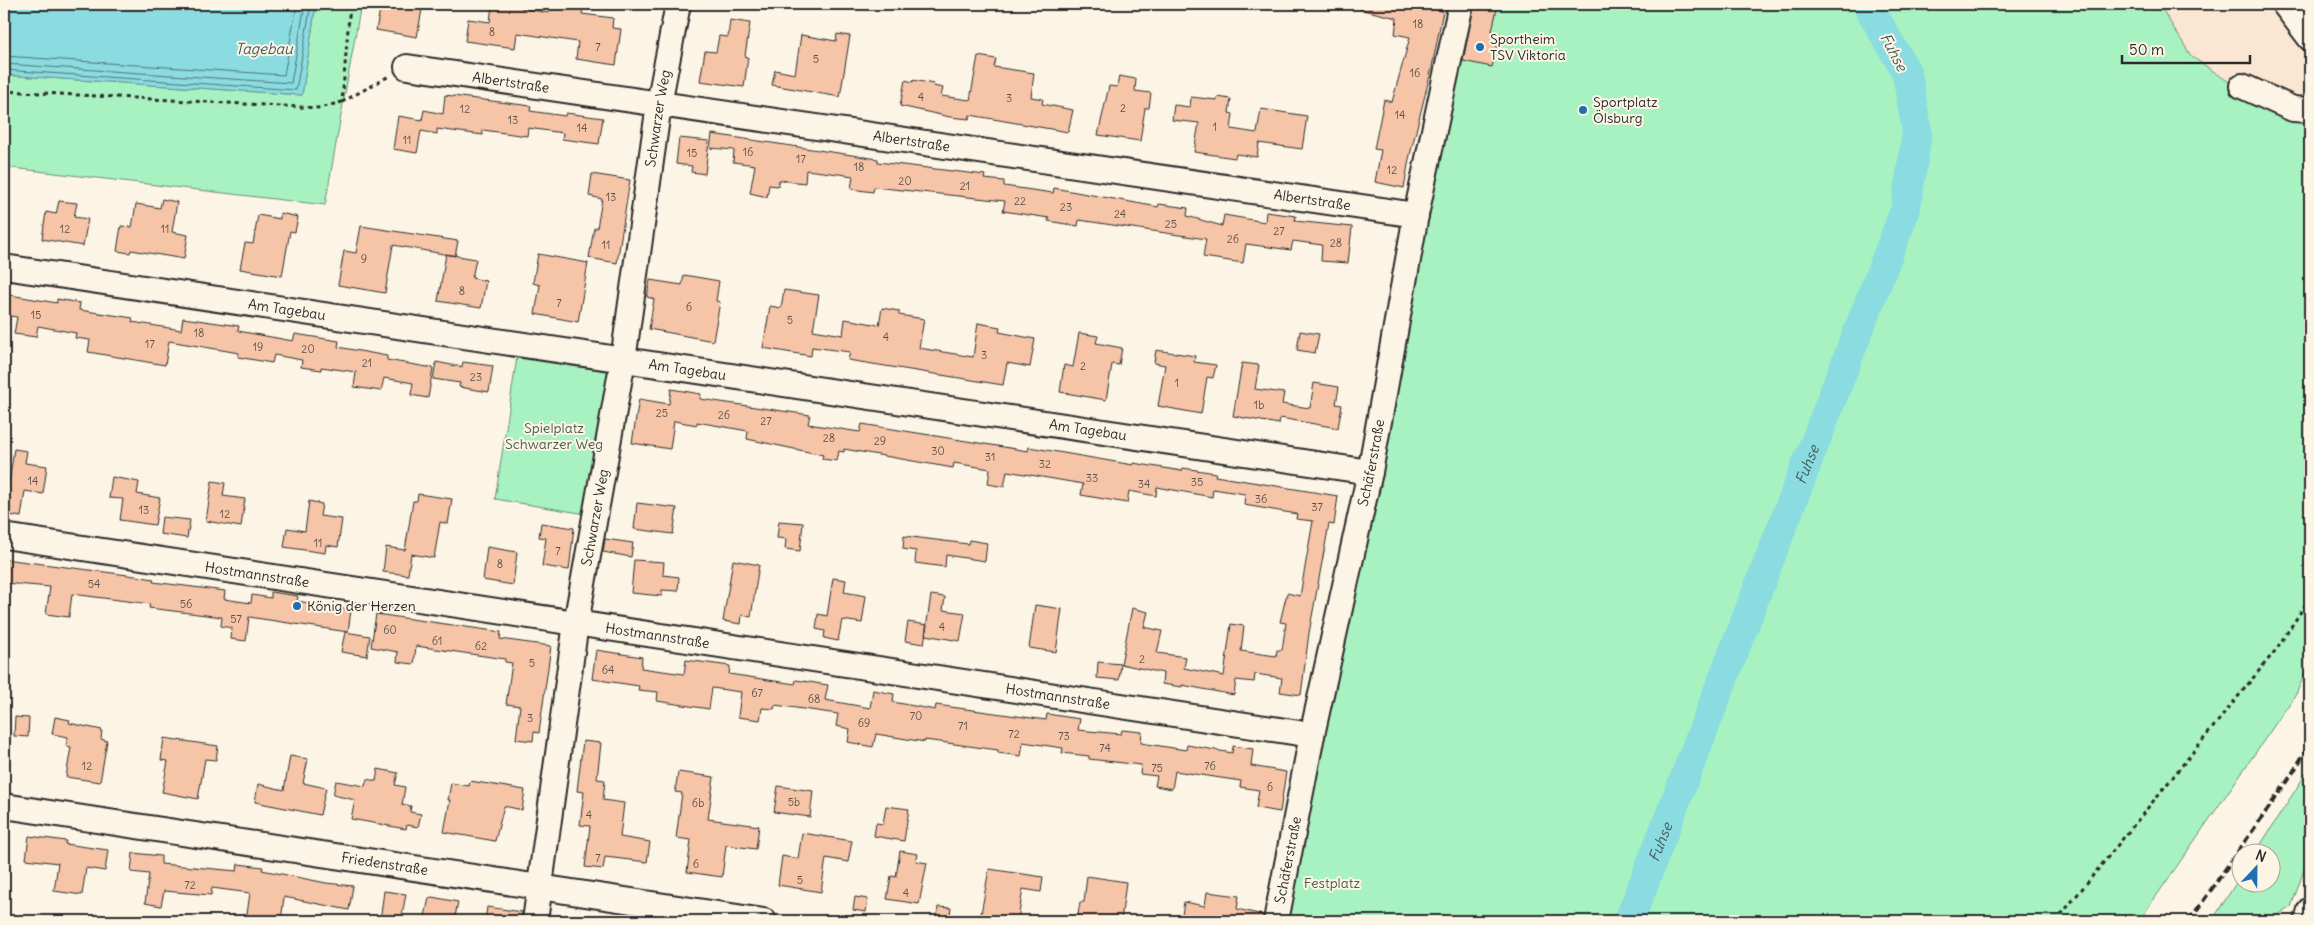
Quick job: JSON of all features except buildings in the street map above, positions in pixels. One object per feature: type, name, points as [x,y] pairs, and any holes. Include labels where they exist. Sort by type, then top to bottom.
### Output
[{"type":"street","name":"Schäferstraße","points":[[1276,921],[1312,734],[1370,472],[1416,215],[1461,4]]},
{"type":"street","points":[[2284,4],[2310,38]]},
{"type":"street","name":"Schwarzer Weg","points":[[535,921],[576,623],[623,360],[659,104],[676,15]]},
{"type":"street","name":"Albertstraße","points":[[407,67],[1416,215]]},
{"type":"street","points":[[2242,86],[2294,109],[2310,110]]},
{"type":"street","name":"Am Tagebau","points":[[4,267],[1370,472]]},
{"type":"street","name":"Hostmannstraße","points":[[4,536],[1312,734]]},
{"type":"street","name":"Friedenstraße","points":[[4,806],[764,921]]},
{"type":"street","points":[[2307,921],[2310,910]]},
{"type":"path","points":[[342,102],[350,4]]},
{"type":"path","points":[[4,91],[319,108],[342,102],[407,67]]},
{"type":"path","points":[[2056,921],[2275,651],[2310,598]]},
{"type":"shaded area","points":[[2159,4],[2305,4],[2310,12],[2310,117],[2238,88],[2191,56]]},
{"type":"green space","points":[[316,4],[361,4],[325,205],[4,167],[4,75],[302,95]]},
{"type":"green space","name":"Festplatz","points":[[1466,4],[2159,4],[2191,56],[2238,88],[2310,117],[2310,662],[2296,694],[2139,921],[1283,921]]},
{"type":"green space","name":"Spielplatz Schwarzer Weg","points":[[517,357],[614,372],[592,515],[495,499]]},
{"type":"green space","points":[[2310,767],[2310,853],[2291,907],[2267,921],[2212,921],[2232,889],[2232,892],[2282,892],[2282,842],[2262,842]]},
{"type":"water","name":"Tagebau","points":[[4,4],[316,4],[302,95],[4,75]]},
{"type":"waterway","name":"Fuhse","points":[[1629,921],[1906,208],[1917,132],[1907,73],[1867,4]]},
{"type":"railway","points":[[2189,921],[2289,779],[2310,744]]},
{"type":"place","name":"Sportheim TSV Viktoria","points":[[1480,47]]},
{"type":"place","name":"Sportplatz Ölsburg","points":[[1583,110]]},
{"type":"place","name":"König der Herzen","points":[[297,606]]}]
